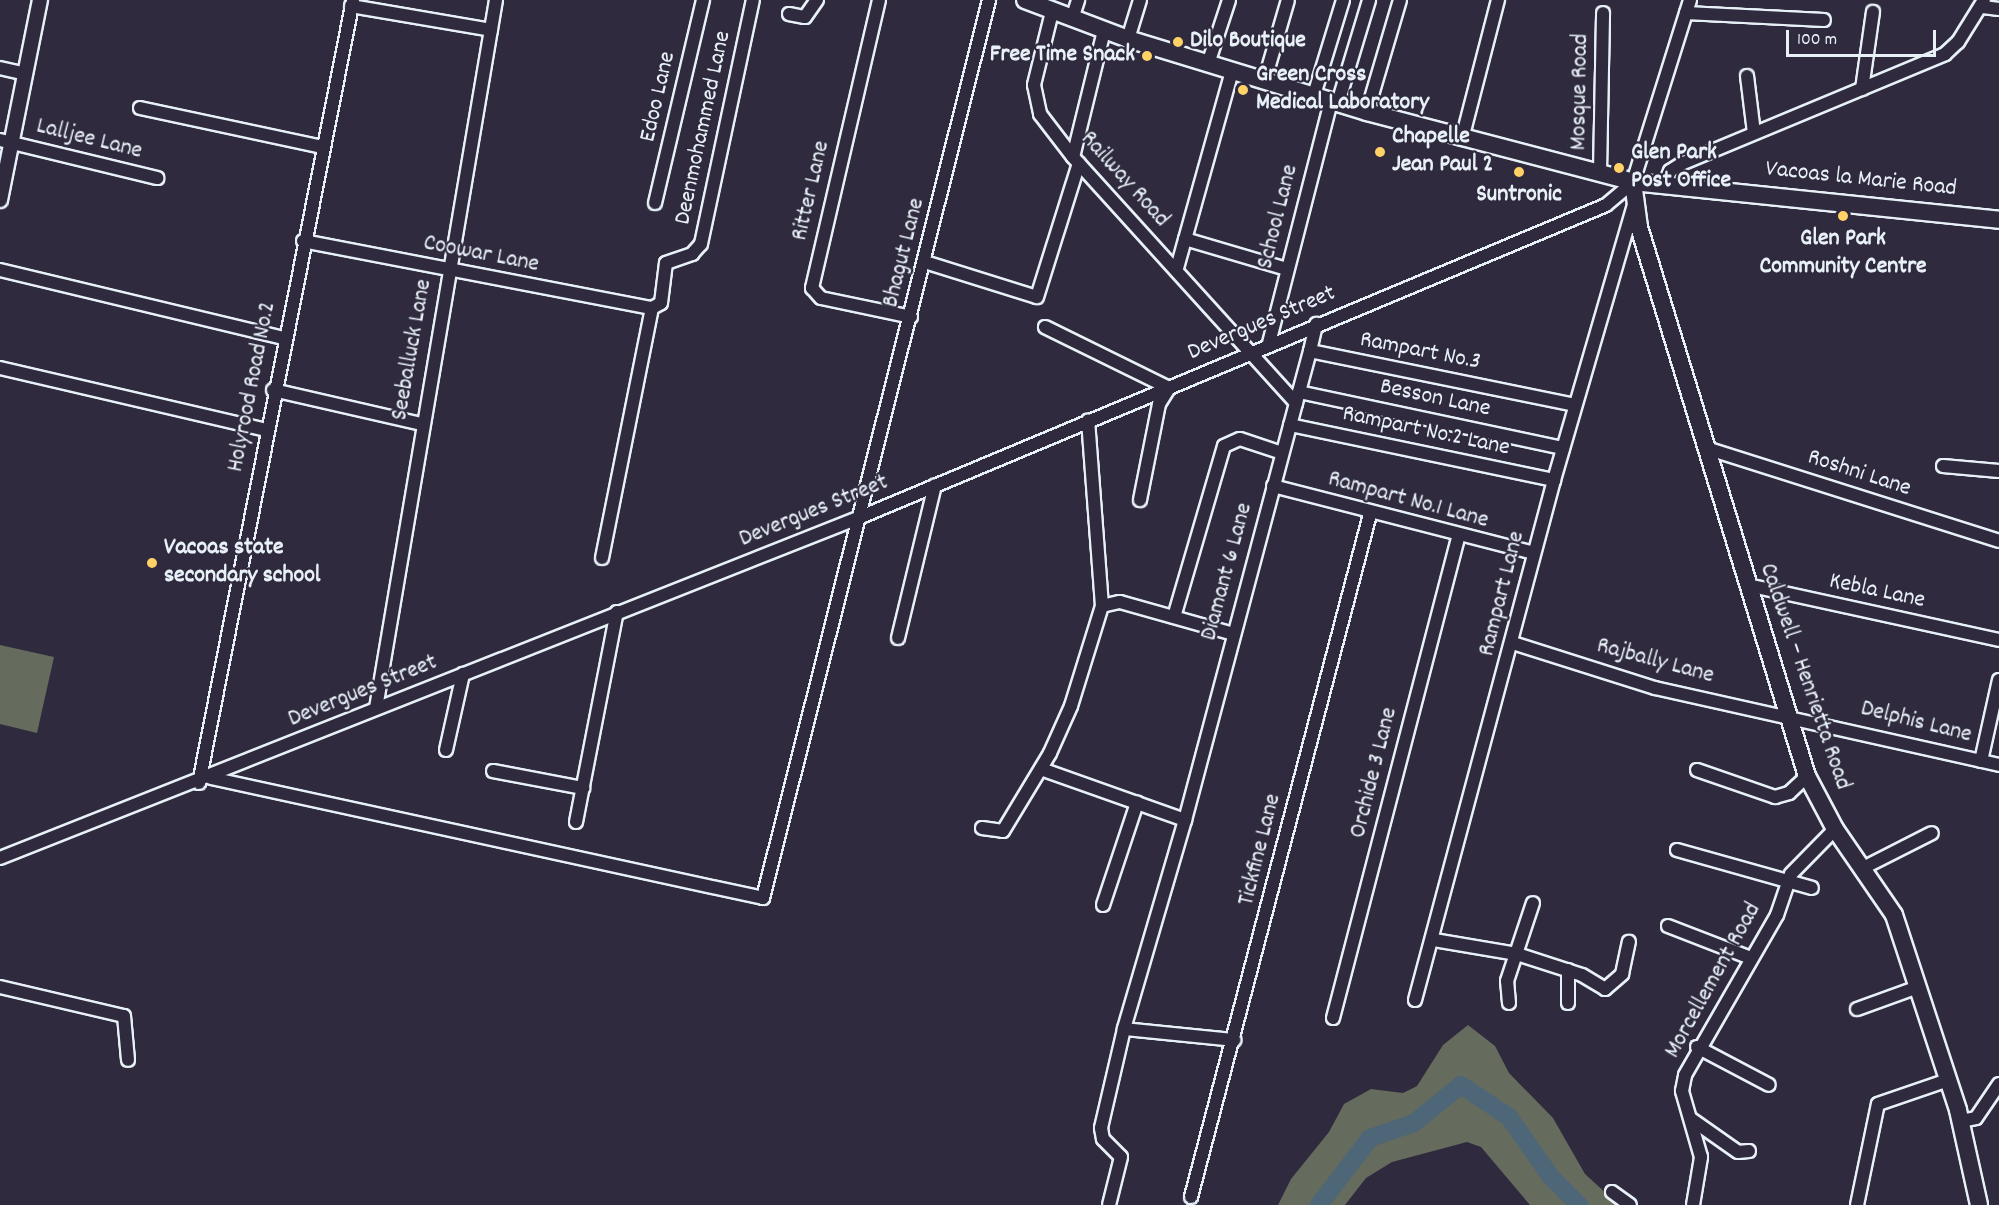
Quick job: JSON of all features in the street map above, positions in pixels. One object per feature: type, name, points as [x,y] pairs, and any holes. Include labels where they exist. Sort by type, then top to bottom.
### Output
[{"type":"main road","name":"Vacoas la Marie Road","points":[[1024,0],[1128,39],[1367,112],[1462,139],[1633,182],[1665,183],[1998,216]]},
{"type":"main road","name":"Caldwell – Henrietta Road","points":[[1633,182],[1638,227],[1807,776],[1834,829],[1894,915],[1961,1120],[1979,1205]]},
{"type":"street","points":[[0,200],[6,142],[25,74],[40,0]]},
{"type":"street","name":"Seeballuck Lane","points":[[376,708],[448,270],[496,0]]},
{"type":"street","name":"Edoo Lane","points":[[656,203],[703,0]]},
{"type":"street","name":"Deenmohammed Lane","points":[[652,308],[661,303],[666,263],[692,254],[701,244],[753,0]]},
{"type":"street","points":[[789,14],[805,17],[817,0]]},
{"type":"street","name":"Ritter Lane","points":[[879,0],[812,288],[821,298],[911,317]]},
{"type":"street","name":"Bhagut Lane","points":[[205,781],[763,898],[862,516],[989,0]]},
{"type":"street","points":[[1072,19],[1078,0]]},
{"type":"street","points":[[1128,39],[1140,0]]},
{"type":"street","points":[[1208,64],[1229,0]]},
{"type":"street","points":[[1265,79],[1288,0]]},
{"type":"street","points":[[1314,95],[1343,0]]},
{"type":"street","name":"School Lane","points":[[1269,343],[1287,269],[1334,102],[1369,0]]},
{"type":"street","points":[[1367,112],[1400,0]]},
{"type":"street","points":[[1462,139],[1498,0]]},
{"type":"street","points":[[1633,182],[1690,0]]},
{"type":"street","points":[[352,3],[491,30]]},
{"type":"street","name":"Holyrood Road No.2","points":[[205,781],[273,390],[352,3]]},
{"type":"street","points":[[1665,183],[1670,171],[1681,164],[1945,54],[1983,4],[1999,9]]},
{"type":"street","name":"Railway Road","points":[[1052,12],[1034,85],[1040,114],[1076,160],[1177,268],[1249,351]]},
{"type":"street","points":[[1862,89],[1873,12]]},
{"type":"street","name":"Mosque Road","points":[[1600,172],[1603,13]]},
{"type":"street","points":[[1686,13],[1824,20]]},
{"type":"street","points":[[925,262],[1037,297],[1076,160],[1104,31]]},
{"type":"street","points":[[0,68],[25,74]]},
{"type":"street","points":[[1177,268],[1232,71]]},
{"type":"street","points":[[1748,76],[1754,133]]},
{"type":"street","points":[[140,108],[322,147]]},
{"type":"street","name":"Lalljee Lane","points":[[6,142],[157,178]]},
{"type":"street","name":"Devergues Street","points":[[0,858],[205,781],[376,708],[862,516],[1169,388],[1249,351],[1606,205],[1633,182]]},
{"type":"street","name":"Rampart Lane","points":[[1415,1000],[1434,940],[1554,480],[1635,200]]},
{"type":"street","points":[[1185,239],[1287,269]]},
{"type":"street","name":"Coowar Lane","points":[[303,241],[652,308]]},
{"type":"street","points":[[0,270],[283,338]]},
{"type":"street","points":[[602,558],[652,308]]},
{"type":"street","points":[[1249,351],[1297,398],[1316,324]]},
{"type":"street","points":[[1046,327],[1169,388],[1159,404],[1140,500]]},
{"type":"street","name":"Rampart No.3","points":[[1310,351],[1575,405]]},
{"type":"street","points":[[0,368],[266,430]]},
{"type":"street","points":[[273,390],[422,424]]},
{"type":"street","name":"Diamant 6 Lane","points":[[1109,1205],[1121,1156],[1103,1138],[1101,1128],[1124,1029],[1185,820],[1297,398]]},
{"type":"street","name":"Besson Lane","points":[[1297,398],[1563,448]]},
{"type":"street","points":[[982,828],[1003,831],[1041,769],[1071,706],[1102,606],[1088,421]]},
{"type":"street","name":"Rampart No.2 Lane","points":[[1290,425],[1554,480]]},
{"type":"street","points":[[1174,617],[1224,446],[1240,439],[1282,453]]},
{"type":"street","name":"Roshni Lane","points":[[1706,448],[1999,541]]},
{"type":"street","points":[[1943,466],[1999,471]]},
{"type":"street","points":[[898,638],[935,485]]},
{"type":"street","name":"Rampart No.1 Lane","points":[[1273,486],[1458,537],[1534,553]]},
{"type":"street","name":"Tickfine Lane","points":[[1191,1197],[1370,514]]},
{"type":"street","name":"Orchide 3 Lane","points":[[1333,1018],[1458,537]]},
{"type":"street","name":"Kebla Lane","points":[[1747,585],[1999,640]]},
{"type":"street","points":[[1102,606],[1113,601],[1234,634]]},
{"type":"street","points":[[576,822],[617,612]]},
{"type":"street","name":"Rajbally Lane","points":[[1513,643],[1655,688],[1788,715]]},
{"type":"street","points":[[446,750],[463,674]]},
{"type":"street","points":[[1981,761],[1999,680]]},
{"type":"street","name":"Delphis Lane","points":[[1788,715],[1999,765]]},
{"type":"street","points":[[1041,769],[1185,820]]},
{"type":"street","points":[[1696,770],[1775,797],[1789,793],[1807,776]]},
{"type":"street","points":[[493,771],[583,788]]},
{"type":"street","points":[[1103,905],[1137,802]]},
{"type":"street","name":"Morcellement Road","points":[[1693,1205],[1702,1167],[1682,1084],[1697,1047],[1777,915],[1788,881],[1802,859],[1834,829]]},
{"type":"street","points":[[1863,868],[1932,833]]},
{"type":"street","points":[[1677,850],[1812,888]]},
{"type":"street","points":[[1509,1003],[1507,981],[1533,903]]},
{"type":"street","points":[[1668,926],[1751,958]]},
{"type":"street","points":[[1434,940],[1517,954],[1588,978],[1600,989],[1612,986],[1622,974],[1629,942]]},
{"type":"street","points":[[1568,970],[1568,1003]]},
{"type":"street","points":[[0,987],[124,1016],[128,1060]]},
{"type":"street","points":[[1857,1008],[1918,987]]},
{"type":"street","points":[[1124,1029],[1234,1040]]},
{"type":"street","points":[[1697,1047],[1769,1085]]},
{"type":"street","points":[[1857,1205],[1878,1104],[1948,1080]]},
{"type":"street","points":[[1961,1120],[1976,1118],[1994,1099],[1999,1084]]},
{"type":"street","points":[[1691,1119],[1738,1152],[1749,1151]]},
{"type":"street","points":[[1612,1192],[1630,1205]]},
{"type":"green space","points":[[0,645],[54,657],[37,733],[0,724]]},
{"type":"green space","points":[[1468,1025],[1495,1046],[1509,1073],[1553,1118],[1585,1174],[1619,1205],[1530,1205],[1481,1147],[1467,1142],[1392,1162],[1366,1178],[1345,1205],[1278,1205],[1291,1179],[1329,1132],[1344,1104],[1371,1089],[1403,1093],[1417,1086],[1443,1045]]},
{"type":"waterway","points":[[1319,1205],[1370,1138],[1414,1123],[1461,1085],[1509,1117],[1551,1177],[1579,1205]]},
{"type":"place","name":"Dilo Boutique","points":[[1178,42]]},
{"type":"place","name":"Free Time Snack","points":[[1147,56]]},
{"type":"place","name":"Green Cross Medical Laboratory","points":[[1243,90]]},
{"type":"place","name":"Chapelle Jean Paul 2","points":[[1380,152]]},
{"type":"place","name":"Glen Park Post Office","points":[[1619,168]]},
{"type":"place","name":"Suntronic","points":[[1519,172]]},
{"type":"place","name":"Glen Park Community Centre","points":[[1843,216]]},
{"type":"place","name":"Vacoas state secondary school","points":[[152,563]]}]
